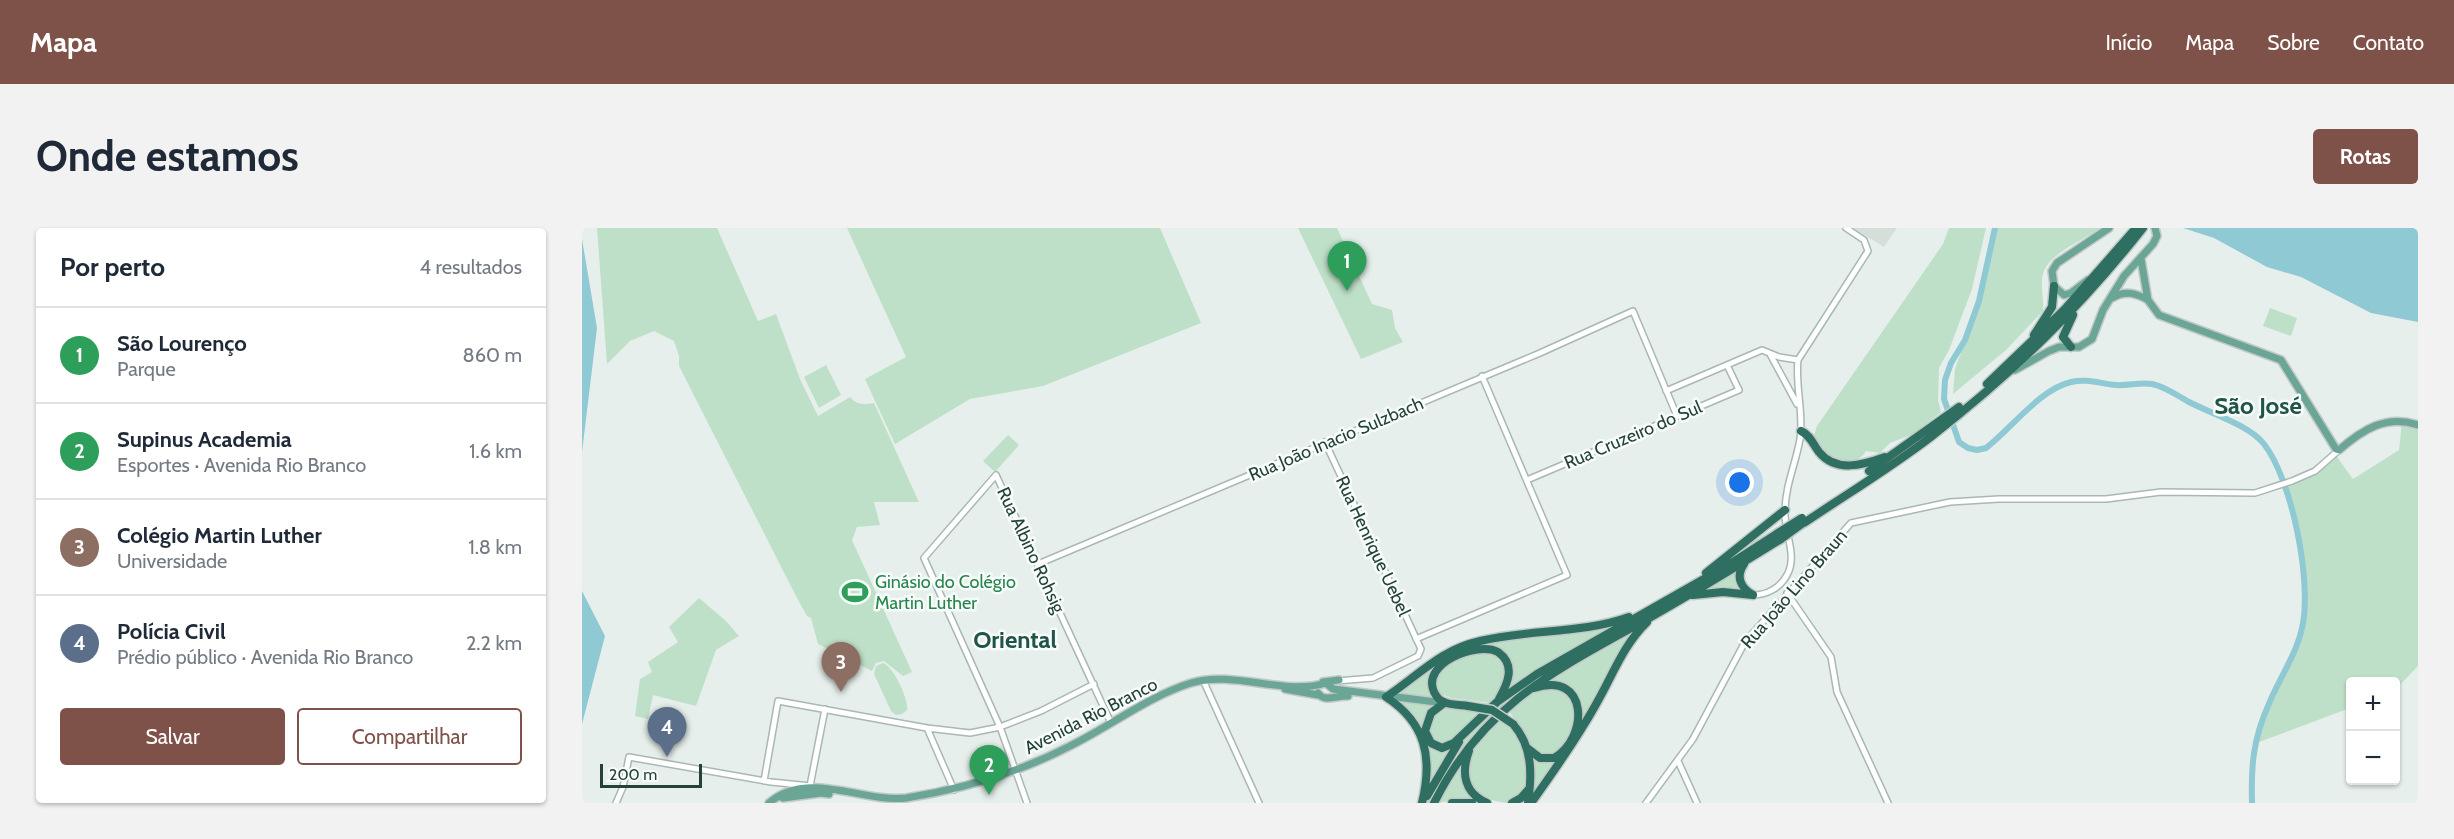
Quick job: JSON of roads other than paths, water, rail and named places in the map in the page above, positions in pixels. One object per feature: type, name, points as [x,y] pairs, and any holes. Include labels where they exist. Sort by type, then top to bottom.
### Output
[{"type":"highway","points":[[1978,395],[2140,229]]},
{"type":"highway","points":[[1444,703],[1429,717],[1425,731],[1428,740],[1443,748],[1464,735],[1497,702],[1537,674],[1652,612],[1687,596],[1746,561],[1929,434],[2007,374],[2079,304],[2140,229]]},
{"type":"highway","points":[[2026,348],[2052,307],[2054,286]]},
{"type":"highway","points":[[2071,347],[2064,342],[2063,332],[2079,304]]},
{"type":"highway","points":[[1801,428],[1821,454],[1841,465],[1868,463],[1899,451]]},
{"type":"highway","points":[[1803,520],[1899,451],[1929,434]]},
{"type":"highway","points":[[1434,803],[1456,764],[1484,728],[1525,691],[1690,586],[1785,510]]},
{"type":"highway","points":[[1746,542],[1750,530]]},
{"type":"highway","points":[[1690,586],[1779,536]]},
{"type":"highway","points":[[1746,561],[1739,572],[1740,579],[1743,588],[1753,596]]},
{"type":"highway","points":[[1687,596],[1723,592],[1753,596]]},
{"type":"highway","points":[[1423,803],[1427,769],[1420,736],[1411,716],[1386,697],[1412,680],[1435,659],[1472,643],[1609,623],[1652,612]]},
{"type":"highway","points":[[1530,803],[1563,760],[1636,632],[1652,612]]},
{"type":"highway","points":[[1497,702],[1507,685],[1509,670],[1504,657],[1498,652],[1480,648],[1453,658],[1435,672],[1433,689],[1444,703],[1492,710],[1513,724],[1527,748],[1531,765],[1530,803]]},
{"type":"highway","points":[[1525,691],[1546,685],[1560,686],[1572,695],[1579,712],[1572,735],[1559,755],[1545,759],[1527,748]]},
{"type":"highway","points":[[1423,803],[1464,735]]},
{"type":"highway","points":[[1473,742],[1464,766],[1465,781],[1473,795],[1487,803]]},
{"type":"highway","points":[[1512,803],[1525,795],[1530,786]]},
{"type":"highway","points":[[1452,803],[1472,803]]},
{"type":"main road","points":[[2094,276],[2071,293],[2064,295],[2054,286],[2052,271],[2057,263],[2109,228]]},
{"type":"main road","points":[[2007,374],[2059,347],[2088,343],[2092,339],[2108,302],[2157,236],[2156,228]]},
{"type":"main road","points":[[2140,259],[2148,300]]},
{"type":"main road","points":[[2130,271],[2142,273]]},
{"type":"main road","points":[[2123,279],[2124,287],[2148,300],[2159,315],[2281,360],[2328,438],[2339,450],[2366,429],[2379,423],[2396,421],[2418,425]]},
{"type":"main road","points":[[2108,302],[2114,296],[2143,290],[2146,283]]},
{"type":"main road","points":[[2328,438],[2345,444]]},
{"type":"main road","points":[[1318,695],[1326,688],[1329,680],[1341,680]]},
{"type":"main road","name":"Avenida Rio Branco","points":[[849,798],[895,801],[985,784],[1072,749],[1172,695],[1204,681],[1238,683],[1318,695],[1323,699],[1326,688]]},
{"type":"main road","name":"Avenida Rio Branco","points":[[1016,772],[1071,746],[1171,692],[1204,681],[1326,688],[1444,703]]},
{"type":"main road","points":[[771,803],[783,794],[808,787],[821,790]]},
{"type":"main road","points":[[771,803],[821,790]]},
{"type":"main road","name":"Avenida Rio Branco","points":[[821,790],[849,798],[881,803]]},
{"type":"main road","name":"Avenida Rio Branco","points":[[903,803],[954,790]]},
{"type":"street","points":[[1753,596],[1769,593],[1783,582],[1790,570],[1791,554],[1785,510],[1801,428],[1796,374],[1798,360],[1868,253],[1866,243],[1845,228]]},
{"type":"street","name":"Rua João Inacio Sulzbach","points":[[1038,564],[1633,311],[1666,391]]},
{"type":"street","points":[[1677,416],[1666,391],[1762,350],[1784,358],[1798,360]]},
{"type":"street","points":[[1769,352],[1800,408]]},
{"type":"street","points":[[1778,368],[1784,358]]},
{"type":"street","name":"Rua Cruzeiro do Sul","points":[[1527,480],[1739,390],[1727,365]]},
{"type":"street","points":[[1416,639],[1567,575],[1482,376]]},
{"type":"street","name":"Rua Henrique Uebel","points":[[1325,442],[1421,649],[1418,656],[1373,678],[1341,680]]},
{"type":"street","name":"Rua João Lino Braun","points":[[1646,803],[1705,719],[1745,642],[1851,523],[1950,502],[1999,499],[2106,499],[2170,492],[2255,493],[2292,482],[2315,471],[2339,450]]},
{"type":"street","name":"Rua Albino Rohsig","points":[[1000,727],[924,558],[996,475],[1111,723]]},
{"type":"street","points":[[1787,593],[1831,657],[1838,692],[1888,803]]},
{"type":"street","points":[[1326,688],[1341,680]]},
{"type":"street","points":[[1204,681],[1259,803]]},
{"type":"street","points":[[764,781],[778,701],[927,728],[970,733],[1000,727],[1041,711],[1094,684]]},
{"type":"street","points":[[617,801],[623,787],[629,757],[808,787],[825,709]]},
{"type":"street","points":[[1000,727],[1027,803]]},
{"type":"street","points":[[927,728],[954,790]]},
{"type":"street","points":[[1678,760],[1697,803]]},
{"type":"water","points":[[2183,228],[2418,228],[2418,322],[2371,313],[2301,277],[2267,267],[2214,238]]},
{"type":"water","points":[[582,239],[597,328],[582,452]]},
{"type":"water","points":[[582,591],[605,636],[582,724]]},
{"type":"waterway","points":[[1995,228],[1979,301],[1965,340],[1951,363],[1945,380],[1944,399],[1959,442],[1968,448],[1977,450],[1986,448],[2037,401],[2059,386],[2071,382],[2148,384],[2166,389],[2249,431],[2264,444],[2274,460],[2291,505],[2297,530],[2302,556],[2305,604],[2301,634],[2297,645],[2272,696],[2259,730],[2253,765],[2252,803]]},
{"type":"place","name":"São Lourenço","points":[[1347,291]]},
{"type":"place","name":"Ginásio do Colégio Martin Luther","points":[[855,592]]},
{"type":"place","name":"Colégio Martin Luther","points":[[841,692]]},
{"type":"place","name":"Polícia Civil","points":[[667,757]]},
{"type":"place","name":"Supinus Academia","points":[[989,795]]},
{"type":"district","name":"São José","points":[[2258,406]]},
{"type":"district","name":"Oriental","points":[[1015,640]]}]
